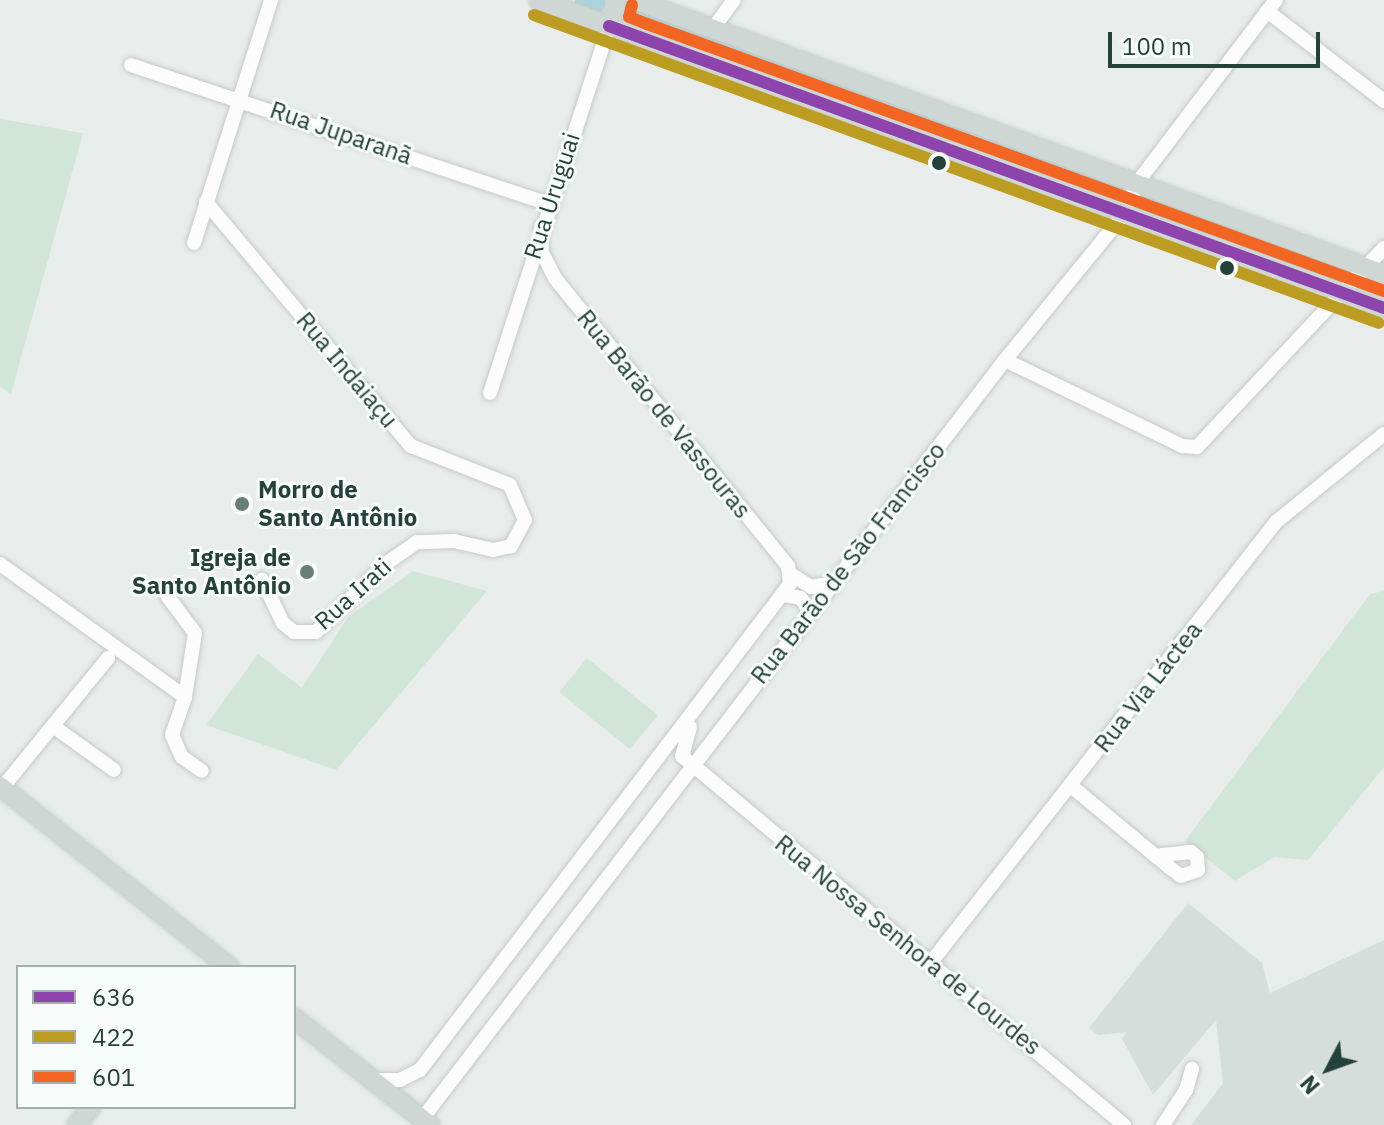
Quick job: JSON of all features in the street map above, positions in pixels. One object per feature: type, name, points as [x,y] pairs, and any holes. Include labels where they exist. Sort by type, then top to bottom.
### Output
[{"type":"main road","points":[[539,0],[1384,308]]},
{"type":"main road","name":"Rua Uruguai","points":[[609,26],[617,0]]},
{"type":"main road","points":[[634,0],[1375,271]]},
{"type":"main road","points":[[1,787],[205,960]]},
{"type":"main road","points":[[296,1020],[423,1123]]},
{"type":"main road","points":[[77,1125],[89,1109]]},
{"type":"street","points":[[194,243],[271,0]]},
{"type":"street","points":[[712,30],[734,0]]},
{"type":"street","points":[[1272,5],[1384,101]]},
{"type":"street","name":"Rua Barão de São Francisco","points":[[423,1123],[810,612],[1005,360],[1124,214],[1137,183],[1272,5]]},
{"type":"street","name":"Rua Uruguai","points":[[490,393],[541,227],[609,26]]},
{"type":"street","name":"Rua Juparanã","points":[[131,65],[549,204]]},
{"type":"street","name":"Rua Indaiaçu","points":[[206,202],[411,446],[490,475],[518,496]]},
{"type":"street","name":"Rua Barão de Vassouras","points":[[541,227],[542,252],[555,278],[792,575]]},
{"type":"street","points":[[1005,360],[1182,446],[1197,447],[1344,293],[1375,271],[1384,248]]},
{"type":"street","name":"Rua Via Láctea","points":[[932,961],[1276,522],[1384,434]]},
{"type":"street","name":"Rua Irati","points":[[262,580],[283,623],[294,632],[316,632],[388,562],[417,542],[455,541],[493,550],[511,546],[525,520],[518,496]]},
{"type":"street","points":[[0,564],[70,618],[92,627],[185,697]]},
{"type":"street","points":[[810,612],[801,598],[784,595],[792,575],[811,587],[833,583]]},
{"type":"street","name":"Rua Barão de São Francisco","points":[[373,1080],[400,1080],[420,1070],[784,595]]},
{"type":"street","points":[[168,597],[195,633],[185,697],[172,735],[182,757],[202,771]]},
{"type":"street","points":[[1,787],[108,658]]},
{"type":"street","points":[[692,715],[680,753],[693,765]]},
{"type":"street","points":[[53,726],[114,770]]},
{"type":"street","name":"Rua Nossa Senhora de Lourdes","points":[[693,765],[932,961],[1124,1125]]},
{"type":"street","points":[[1071,786],[1155,856]]},
{"type":"street","points":[[1163,1125],[1186,1090],[1192,1069]]},
{"type":"shaded area","points":[[1188,903],[1262,963],[1270,993],[1384,940],[1384,1125],[1191,1125],[1223,1083],[1216,1020],[1153,1095],[1122,1039],[1127,1032],[1098,1035],[1089,1028]]},
{"type":"green space","points":[[0,119],[83,133],[11,394],[0,387]]},
{"type":"green space","points":[[413,571],[487,591],[336,770],[206,725],[258,654],[302,688],[348,617]]},
{"type":"green space","points":[[1384,591],[1384,767],[1308,860],[1274,857],[1235,881],[1185,841],[1370,594]]},
{"type":"green space","points":[[587,658],[658,715],[630,749],[559,692]]},
{"type":"waterway","points":[[588,0],[593,2]]},
{"type":"waterway","points":[[640,19],[1111,190]]},
{"type":"waterway","points":[[1145,203],[1340,274]]},
{"type":"transit line","name":"601","points":[[632,5],[629,17],[647,24],[1384,291]]},
{"type":"transit line","name":"422","points":[[534,15],[1379,323]]},
{"type":"transit line","name":"636","points":[[609,26],[1384,308]]},
{"type":"place","name":"Morro de Santo Antônio","points":[[242,504]]},
{"type":"place","name":"Igreja de Santo Antônio","points":[[307,572]]}]
